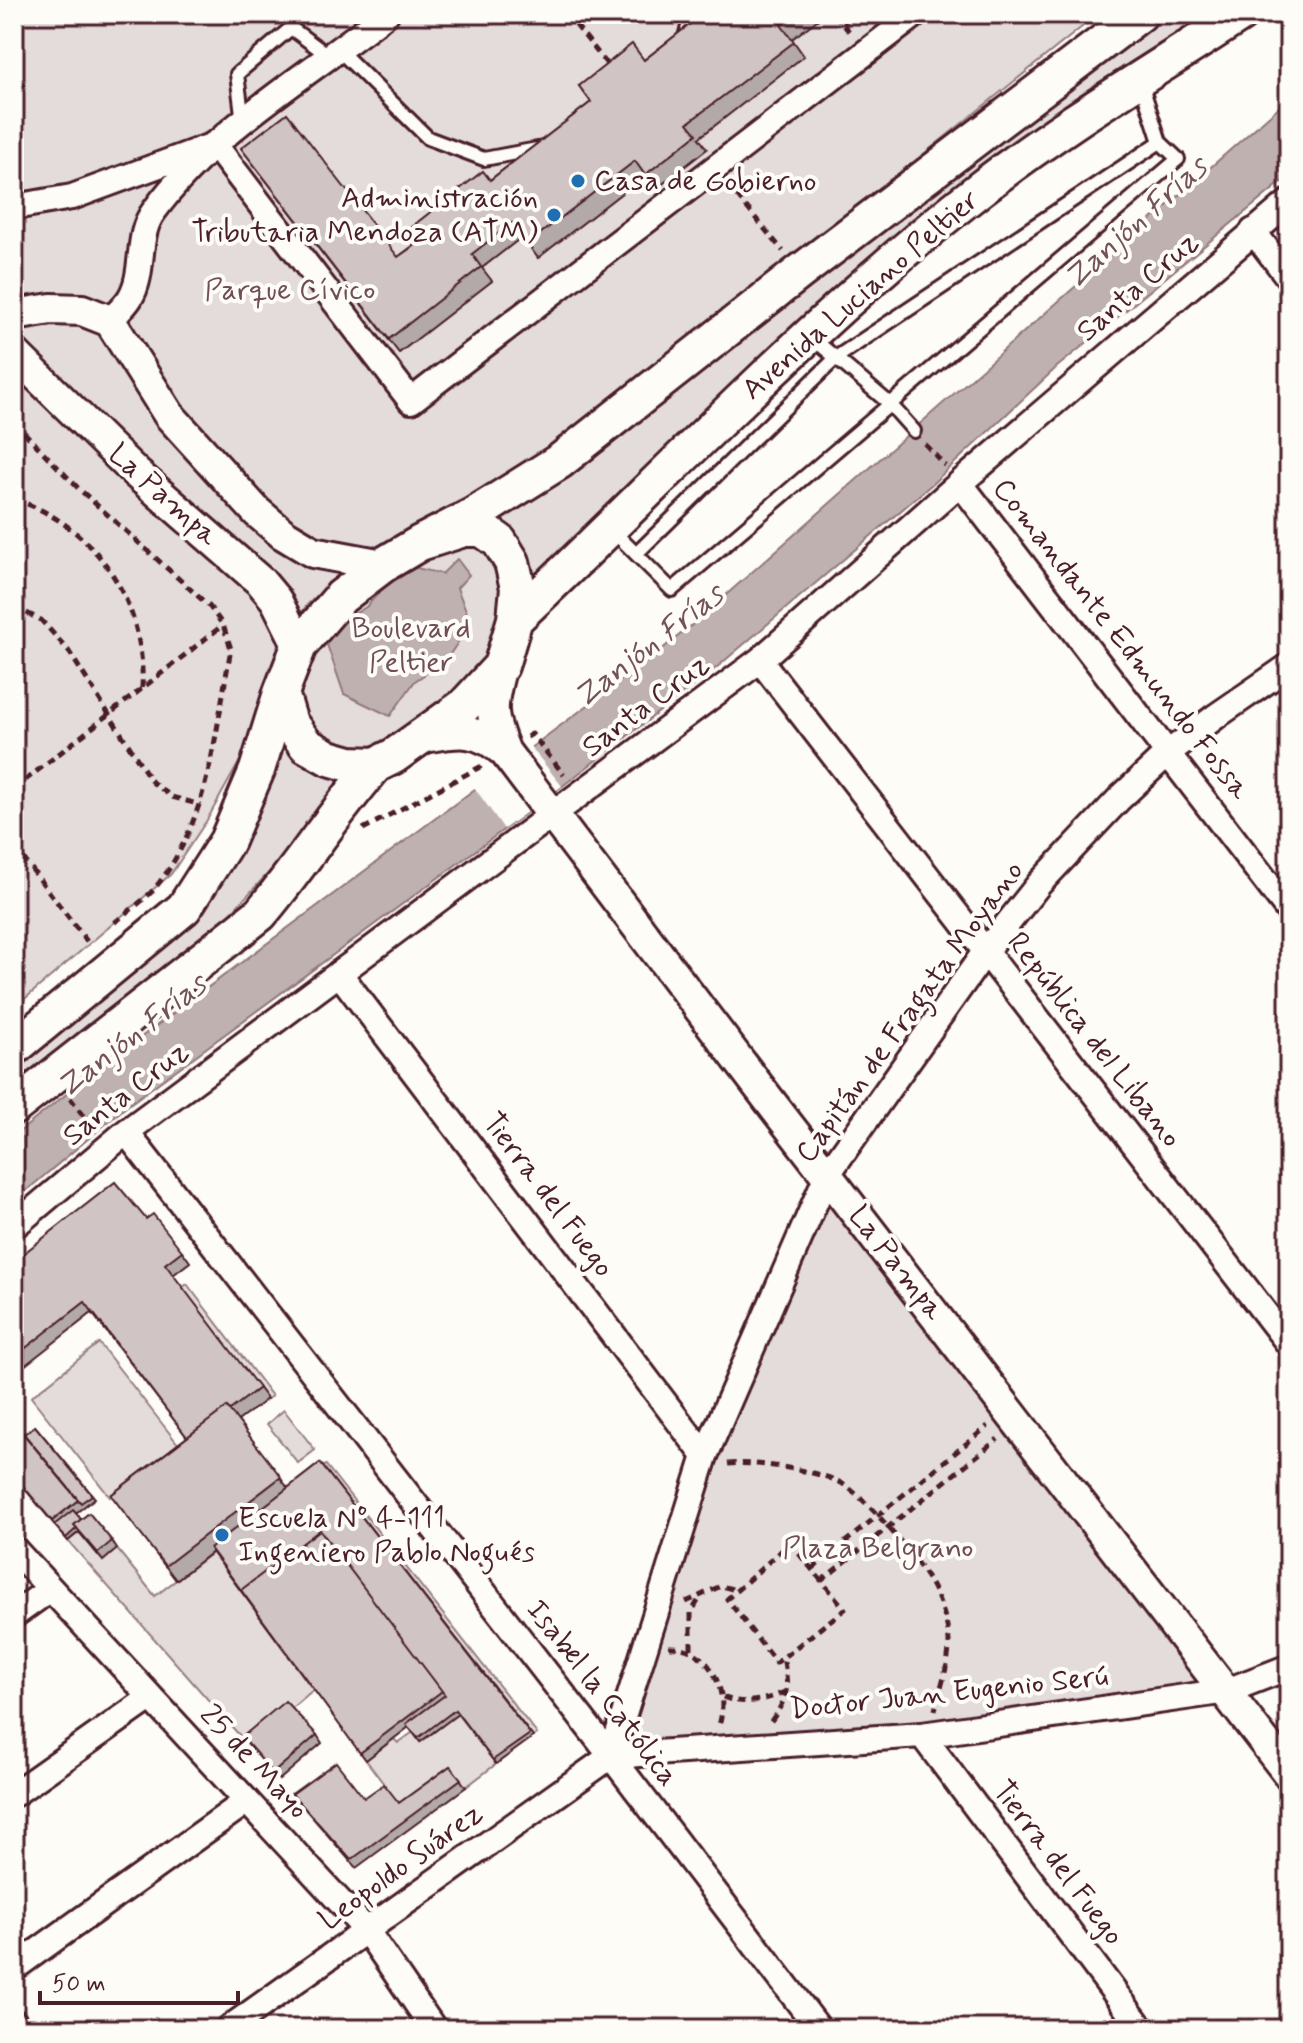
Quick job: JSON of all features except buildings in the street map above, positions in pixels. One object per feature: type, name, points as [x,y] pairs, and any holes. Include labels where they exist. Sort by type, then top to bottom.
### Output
[{"type":"main road","name":"Avenida Luciano Peltier","points":[[420,543],[474,515],[560,461],[800,272],[1140,14]]},
{"type":"main road","name":"Avenida Luciano Peltier","points":[[515,619],[611,529],[808,334],[981,188],[1241,14]]},
{"type":"main road","points":[[14,1048],[184,908],[227,841],[257,770],[299,646],[341,597],[383,565],[420,543],[464,529],[482,529],[499,541],[512,562],[518,588],[515,619],[501,666],[464,706],[394,756],[376,765],[345,799],[260,914],[14,1107]]},
{"type":"main road","points":[[281,693],[290,723],[306,745],[329,758],[350,764],[376,765]]},
{"type":"street","points":[[14,315],[51,309],[82,310],[110,321],[131,297],[139,271],[142,239],[151,214],[214,144],[386,14]]},
{"type":"street","points":[[214,144],[411,401],[916,14]]},
{"type":"street","points":[[14,207],[72,197],[214,144]]},
{"type":"street","name":"Santa Cruz","points":[[14,1226],[126,1132],[339,973],[548,808],[760,660],[954,476],[1289,202]]},
{"type":"street","points":[[1253,231],[1289,278]]},
{"type":"street","name":"La Pampa","points":[[110,321],[169,415],[257,512],[283,534],[313,552],[383,565]]},
{"type":"street","name":"La Pampa","points":[[14,353],[136,473],[261,582],[276,600],[299,646]]},
{"type":"street","name":"Comandante Edmundo Fossa","points":[[954,476],[1289,911]]},
{"type":"street","name":"República del Libano","points":[[760,660],[1289,1344]]},
{"type":"street","name":"La Pampa","points":[[501,666],[491,703],[494,725],[508,756]]},
{"type":"street","name":"Capitán de Fragata Moyano","points":[[611,1756],[712,1460],[827,1175],[985,952],[1048,875],[1119,799],[1168,753],[1289,666]]},
{"type":"street","name":"La Pampa","points":[[419,738],[455,733],[479,734],[489,738],[508,756],[1289,1774]]},
{"type":"street","name":"Tierra del Fuego","points":[[339,973],[712,1460]]},
{"type":"street","name":"Isabel la Católica","points":[[126,1132],[819,2029]]},
{"type":"street","name":"25 de Mayo","points":[[14,1549],[367,1931],[434,2029]]},
{"type":"street","points":[[14,1615],[49,1590]]},
{"type":"street","name":"Doctor Juan Eugenio Serú","points":[[611,1756],[927,1728],[1227,1691],[1289,1667]]},
{"type":"street","points":[[14,1794],[150,1698]]},
{"type":"street","name":"Tierra del Fuego","points":[[927,1728],[1142,2029]]},
{"type":"street","name":"Leopoldo Suárez","points":[[230,2028],[611,1756]]},
{"type":"street","points":[[14,1968],[247,1801]]},
{"type":"street","points":[[14,2022],[19,2029]]},
{"type":"lane","points":[[673,49],[685,39],[692,14]]},
{"type":"lane","points":[[243,122],[237,74],[291,28],[334,54],[428,138],[484,159],[552,147]]},
{"type":"lane","points":[[611,529],[672,590],[1178,159],[1160,142],[1140,80]]},
{"type":"lane","points":[[637,553],[837,357],[1160,142]]},
{"type":"lane","points":[[808,334],[890,404],[914,431]]},
{"type":"path","points":[[567,14],[617,76]]},
{"type":"path","points":[[715,169],[800,272]]},
{"type":"path","points":[[14,422],[79,489],[209,606],[223,625],[231,649],[201,805],[174,863],[153,891],[110,926]]},
{"type":"path","points":[[914,431],[954,476]]},
{"type":"path","points":[[14,499],[71,529],[99,555],[113,575],[135,620],[140,644],[142,688]]},
{"type":"path","points":[[14,607],[41,620],[68,650],[152,782],[172,797],[201,805]]},
{"type":"path","points":[[14,789],[223,625]]},
{"type":"path","points":[[532,734],[569,781]]},
{"type":"path","points":[[14,846],[89,944],[100,935]]},
{"type":"path","points":[[66,1094],[95,1132]]},
{"type":"path","points":[[812,1569],[1000,1417]]},
{"type":"path","points":[[821,1581],[1009,1430]]},
{"type":"path","points":[[712,1460],[751,1464],[839,1481],[860,1496],[929,1580],[942,1607],[949,1643],[927,1728]]},
{"type":"path","points":[[946,1461],[955,1473]]},
{"type":"path","points":[[790,1543],[812,1569],[845,1609],[776,1663],[727,1599],[790,1543]]},
{"type":"path","points":[[678,1609],[703,1592],[721,1586],[736,1590]]},
{"type":"path","points":[[691,1650],[691,1613],[703,1592]]},
{"type":"path","points":[[660,1647],[681,1646],[691,1650],[715,1674],[723,1697],[722,1718],[716,1735]]},
{"type":"path","points":[[763,1732],[788,1691],[783,1657]]},
{"type":"path","points":[[723,1697],[736,1703],[773,1698],[788,1691]]},
{"type":"green space","name":"Parque Cívico","points":[[14,14],[1098,14],[558,448],[336,578],[307,605],[278,644],[272,677],[242,757],[207,820],[171,874],[14,1008]]},
{"type":"green space","name":"Boulevard Peltier","points":[[1152,14],[1235,14],[831,296],[498,663],[375,760],[225,919],[14,1097],[14,1056],[189,911],[292,683],[345,601]]},
{"type":"green space","name":"Plaza Belgrano","points":[[830,1187],[1217,1686],[929,1729],[620,1748],[712,1459]]},
{"type":"green space","points":[[187,1284],[272,1396],[267,1399],[182,1288]]},
{"type":"green space","points":[[99,1343],[178,1444],[110,1497],[31,1397]]},
{"type":"green space","points":[[284,1410],[315,1450],[298,1463],[267,1424]]},
{"type":"green space","points":[[326,1465],[537,1734],[533,1737],[323,1467]]},
{"type":"green space","points":[[79,1533],[117,1549],[155,1596],[213,1552],[313,1690],[248,1745],[68,1541]]},
{"type":"green space","points":[[457,1714],[496,1764],[466,1787],[404,1811],[366,1760],[394,1739],[398,1743],[413,1732],[421,1742]]},
{"type":"shaded area","points":[[1289,98],[1289,176],[1057,367],[932,484],[716,668],[543,801],[127,1106],[14,1201],[14,1136],[94,1072],[692,625]]},
{"type":"shaded area","points":[[457,559],[469,575],[457,588],[471,623],[446,660],[415,681],[390,716],[344,694],[323,633],[366,607],[404,565],[442,574]]},
{"type":"pier","points":[[530,746],[562,786],[504,829],[474,787]]},
{"type":"place","name":"Casa de Gobierno","points":[[578,181]]},
{"type":"place","name":"Administración Tributaria Mendoza (ATM)","points":[[554,215]]},
{"type":"place","name":"Escuela Nº 4-111 Ingeniero Pablo Nogués","points":[[222,1535]]},
{"type":"water label","name":"Zanjón Frías","points":[[1136,223]]},
{"type":"water label","name":"Zanjón Frías","points":[[649,646]]},
{"type":"water label","name":"Zanjón Frías","points":[[132,1036]]}]
